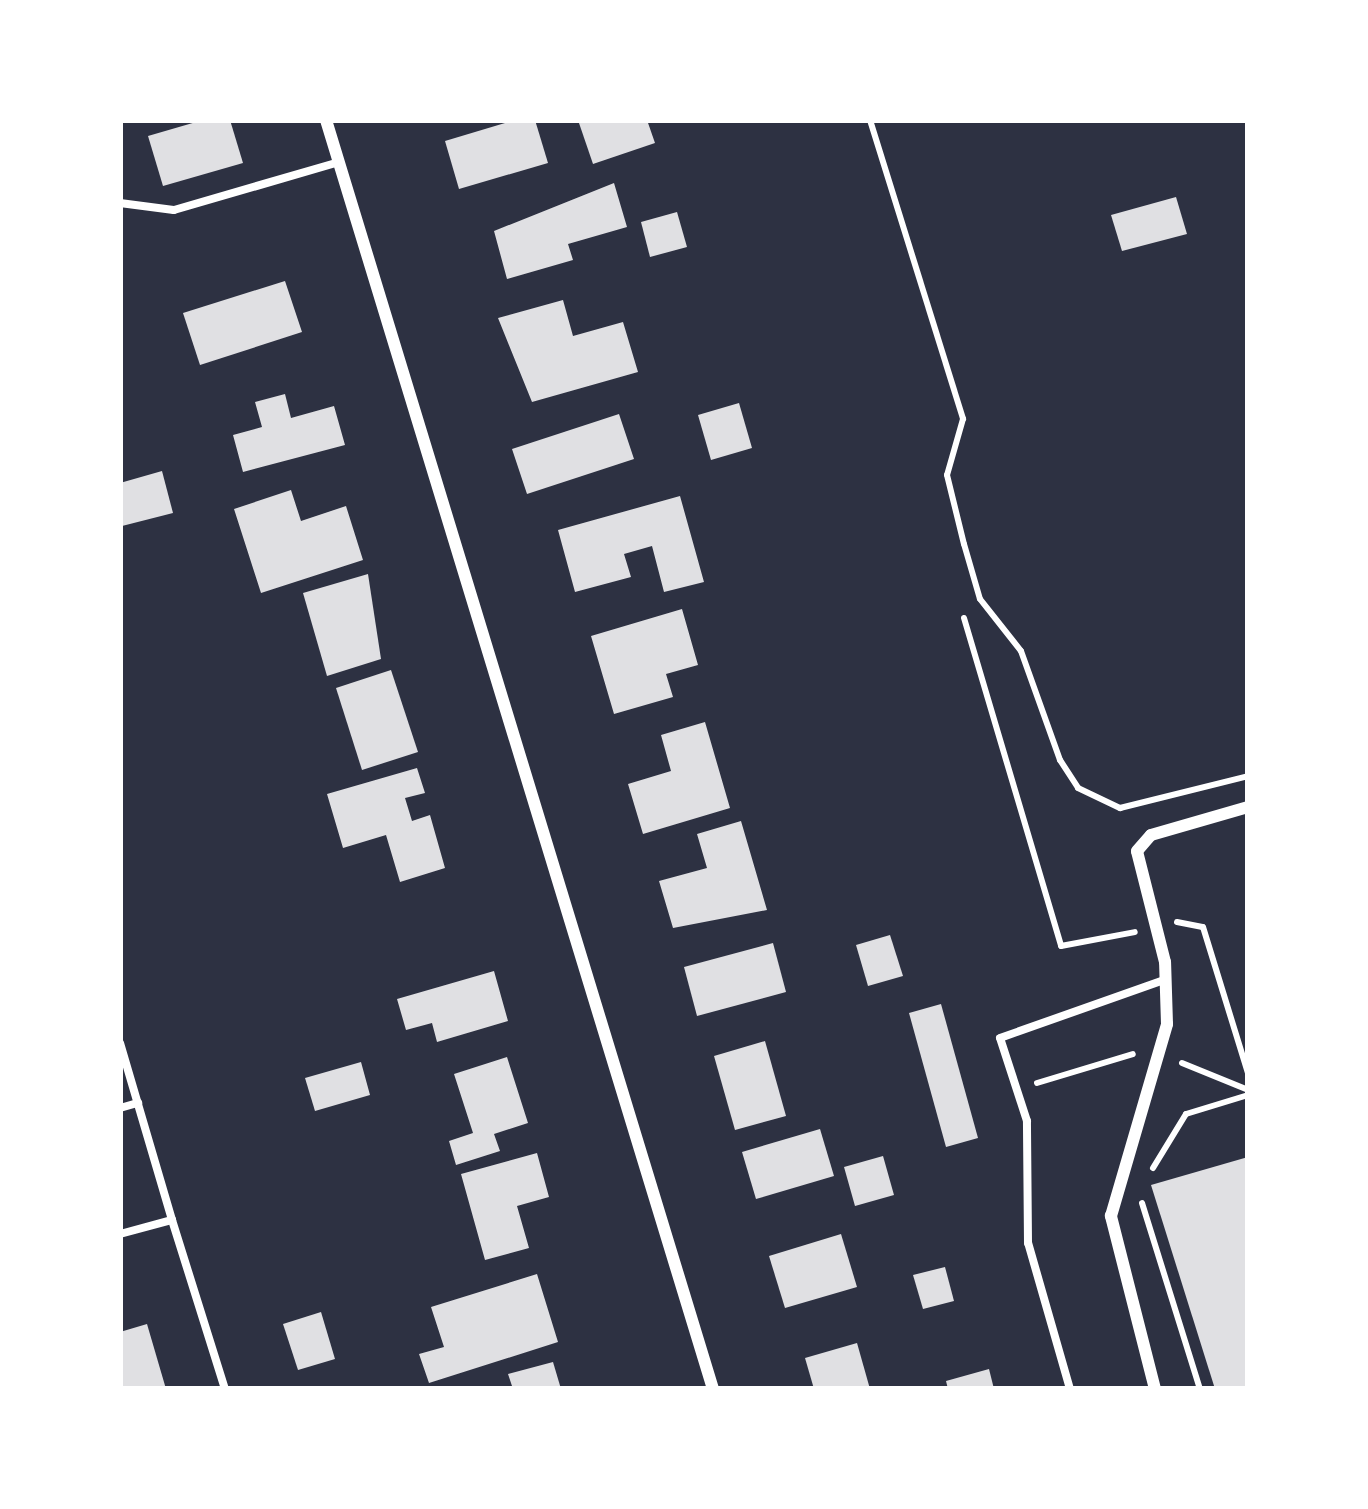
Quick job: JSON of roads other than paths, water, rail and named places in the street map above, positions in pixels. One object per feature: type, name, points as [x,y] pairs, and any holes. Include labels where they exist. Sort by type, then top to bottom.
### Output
[{"type":"street","points":[[326,120],[712,1389]]},
{"type":"street","points":[[1155,1389],[1111,1216],[1167,1024],[1166,980],[1137,867],[1151,836],[1248,807]]},
{"type":"lane","points":[[120,203],[173,210],[339,162]]},
{"type":"lane","points":[[1070,1389],[1028,1243],[1027,1121],[1000,1038],[1166,980]]},
{"type":"lane","points":[[120,1043],[225,1389]]},
{"type":"lane","points":[[120,1108],[138,1103]]},
{"type":"lane","points":[[120,1234],[172,1220]]}]
